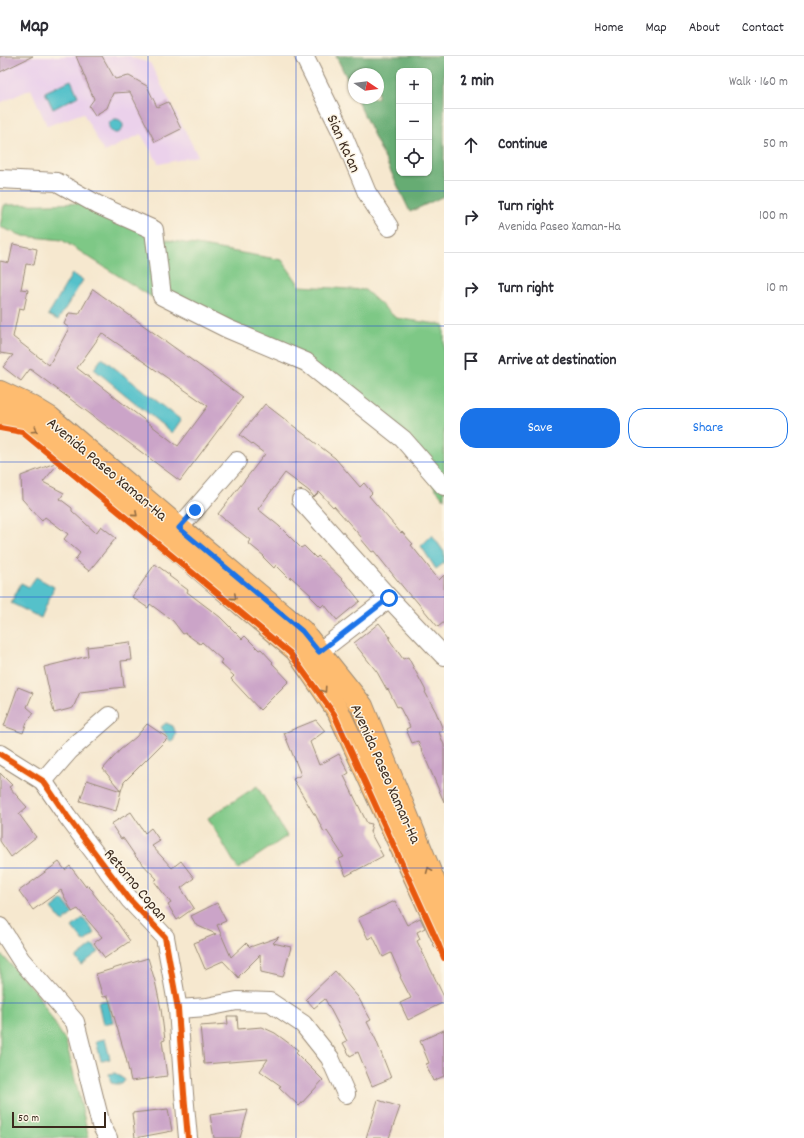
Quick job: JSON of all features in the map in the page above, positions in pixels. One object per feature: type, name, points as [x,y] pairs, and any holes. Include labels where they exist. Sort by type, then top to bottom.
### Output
[{"type":"main road","name":"Avenida Paseo Xaman-Ha","points":[[4,404],[50,418],[179,528],[266,612],[296,650],[338,711],[444,940]]},
{"type":"main road","name":"Avenida Paseo Xaman-Ha","points":[[4,404],[25,424],[266,612],[302,631],[362,706],[444,906]]},
{"type":"main road","points":[[345,725],[365,714]]},
{"type":"street","name":"Sian Ka'an","points":[[304,56],[343,135],[367,193],[389,227]]},
{"type":"street","points":[[0,179],[57,182],[98,205],[154,230],[162,296],[228,329],[306,362],[403,439],[444,486]]},
{"type":"street","points":[[179,528],[237,461]]},
{"type":"street","points":[[301,500],[389,598],[444,656]]},
{"type":"street","points":[[319,652],[389,598]]},
{"type":"street","points":[[43,781],[68,751],[109,716]]},
{"type":"street","name":"Retorno Copan","points":[[0,754],[43,781],[66,816],[130,900],[165,937],[178,1009],[188,1138]]},
{"type":"street","points":[[0,927],[21,960],[76,1022],[102,1125],[108,1138]]},
{"type":"street","points":[[178,1009],[207,1007],[237,1001],[270,1002],[303,1024],[330,1058],[346,1094]]},
{"type":"shaded area","points":[[0,56],[131,56],[132,58],[150,63],[198,156],[159,164],[141,134],[104,152],[83,113],[47,126],[31,89],[0,103]]},
{"type":"green space","points":[[336,56],[444,56],[444,196],[410,212],[359,104],[384,104],[384,68],[348,68],[348,81]]},
{"type":"green space","points":[[89,203],[156,238],[282,260],[300,286],[365,290],[396,318],[444,325],[444,499],[413,461],[340,396],[272,353],[158,301],[62,240],[23,236],[0,227],[4,205]]},
{"type":"green space","points":[[257,786],[287,836],[238,869],[208,818]]},
{"type":"green space","points":[[0,953],[36,992],[66,1042],[89,1138],[0,1138]]},
{"type":"water","points":[[71,80],[78,96],[53,109],[45,92]]},
{"type":"water","points":[[113,119],[119,119],[123,123],[123,129],[119,133],[113,133],[109,129],[109,123]]},
{"type":"water","points":[[72,274],[83,280],[58,320],[48,315]]},
{"type":"water","points":[[102,358],[181,420],[172,433],[94,369]]},
{"type":"water","points":[[432,535],[444,552],[444,563],[436,569],[421,546]]},
{"type":"water","points":[[36,577],[54,587],[41,618],[11,603],[21,583],[29,587]]},
{"type":"water","points":[[166,723],[173,726],[176,734],[173,741],[170,741],[161,727]]},
{"type":"water","points":[[63,900],[73,913],[63,922],[52,909]]},
{"type":"water","points":[[83,918],[95,933],[84,942],[72,927]]},
{"type":"water","points":[[93,945],[99,952],[81,965],[76,958]]},
{"type":"water","points":[[108,1000],[113,1022],[103,1024],[98,1002]]},
{"type":"water","points":[[105,1039],[110,1059],[101,1060],[96,1041]]},
{"type":"water","points":[[115,1073],[125,1080],[122,1084],[111,1083],[109,1074]]},
{"type":"building","points":[[0,56],[33,56],[0,72]]},
{"type":"building","points":[[76,56],[102,56],[115,79],[129,76],[147,86],[157,107],[168,102],[181,129],[155,142],[130,92],[113,93],[107,108],[95,115],[89,106],[94,99]]},
{"type":"building","points":[[13,244],[37,249],[34,265],[26,264],[21,289],[28,290],[24,309],[19,308],[13,337],[49,365],[69,328],[64,324],[69,313],[79,314],[93,289],[243,397],[180,481],[30,369],[21,381],[3,367],[13,355],[0,353],[0,261],[9,263]],"holes":[[[102,333],[208,406],[178,446],[77,368]]]},
{"type":"building","points":[[265,404],[335,458],[360,487],[364,483],[372,493],[369,496],[401,533],[402,532],[413,544],[411,545],[439,580],[444,575],[444,622],[438,627],[334,506],[333,507],[319,492],[314,497],[309,491],[285,473],[258,509],[279,526],[301,548],[304,546],[316,558],[318,556],[344,581],[360,601],[337,620],[324,604],[321,607],[310,596],[311,595],[291,577],[290,579],[276,565],[274,568],[263,557],[264,556],[248,543],[250,540],[218,514],[265,454],[240,435]]},
{"type":"building","points":[[55,463],[57,465],[43,482],[64,493],[60,499],[72,508],[72,511],[96,533],[101,526],[116,538],[89,571],[75,560],[80,553],[64,539],[68,534],[45,517],[42,521],[22,499],[21,476]]},
{"type":"building","points":[[155,564],[188,590],[187,592],[220,617],[242,639],[245,636],[259,650],[261,649],[289,681],[260,710],[231,679],[234,676],[220,663],[222,660],[202,642],[200,644],[185,633],[183,634],[173,621],[150,604],[148,608],[132,597]]},
{"type":"building","points":[[379,623],[390,637],[389,639],[403,659],[408,657],[426,691],[425,692],[436,712],[443,730],[439,732],[444,745],[444,802],[418,741],[412,743],[406,729],[410,727],[399,706],[397,707],[377,672],[354,643]]},
{"type":"building","points":[[130,642],[132,660],[121,661],[124,687],[80,692],[73,708],[54,713],[44,667],[88,656],[87,647]]},
{"type":"building","points":[[18,687],[33,693],[27,707],[34,713],[27,722],[23,733],[4,726]]},
{"type":"building","points":[[316,720],[325,731],[310,742],[319,765],[339,754],[349,773],[344,776],[367,823],[372,824],[370,832],[383,856],[346,876],[339,859],[344,857],[327,831],[324,832],[315,814],[293,779],[301,775],[284,733]]},
{"type":"building","points":[[147,724],[168,738],[124,782],[121,791],[103,769],[120,750],[136,737]]},
{"type":"building","points":[[0,773],[12,785],[9,787],[27,807],[19,814],[36,837],[11,857],[0,841]]},
{"type":"building","points":[[87,780],[121,791],[116,811],[80,801]]},
{"type":"building","points":[[131,812],[145,833],[151,828],[160,841],[152,846],[172,868],[181,861],[194,878],[181,888],[194,908],[177,920],[168,905],[171,903],[154,881],[157,879],[136,857],[111,824]]},
{"type":"building","points":[[59,862],[65,870],[70,866],[86,887],[87,885],[93,891],[130,941],[105,958],[94,943],[102,937],[78,909],[72,912],[61,890],[33,910],[19,891]]},
{"type":"building","points":[[395,901],[407,925],[420,918],[425,928],[417,932],[420,939],[417,941],[444,997],[444,1002],[408,1020],[400,1003],[411,998],[400,977],[401,976],[391,953],[383,957],[373,936],[368,939],[358,918]]},
{"type":"building","points":[[217,903],[226,921],[217,925],[231,957],[246,943],[250,947],[279,937],[273,943],[291,947],[283,977],[261,972],[260,955],[239,976],[239,978],[223,961],[205,969],[194,943],[216,934],[196,925],[191,916]]},
{"type":"building","points":[[148,958],[161,1009],[165,1040],[162,1041],[167,1076],[131,1081],[108,996],[103,997],[96,974]]},
{"type":"building","points":[[335,971],[358,997],[371,1020],[367,1022],[391,1078],[372,1086],[358,1052],[350,1056],[343,1043],[347,1041],[325,999],[314,1008],[306,999]]},
{"type":"building","points":[[227,1016],[237,1016],[238,1029],[262,1027],[275,1033],[298,1050],[296,1053],[323,1080],[299,1106],[279,1087],[281,1086],[260,1071],[268,1059],[204,1064],[200,1026],[228,1024]]},
{"type":"building","points":[[444,1030],[444,1076],[433,1081],[426,1064],[429,1063],[420,1041]]},
{"type":"building","points":[[378,1100],[400,1107],[389,1138],[366,1138]]},
{"type":"building","points":[[168,1109],[172,1131],[135,1138],[132,1113]]},
{"type":"building","points":[[248,1110],[240,1138],[214,1138],[210,1115]]},
{"type":"cycle path","points":[[0,428],[22,432],[290,653],[334,714],[444,958]]},
{"type":"cycle path","points":[[0,754],[43,781],[67,816],[130,900],[165,937],[178,1009],[188,1138]]},
{"type":"route","points":[[195,510],[179,528],[302,631],[319,652],[389,598]]}]
